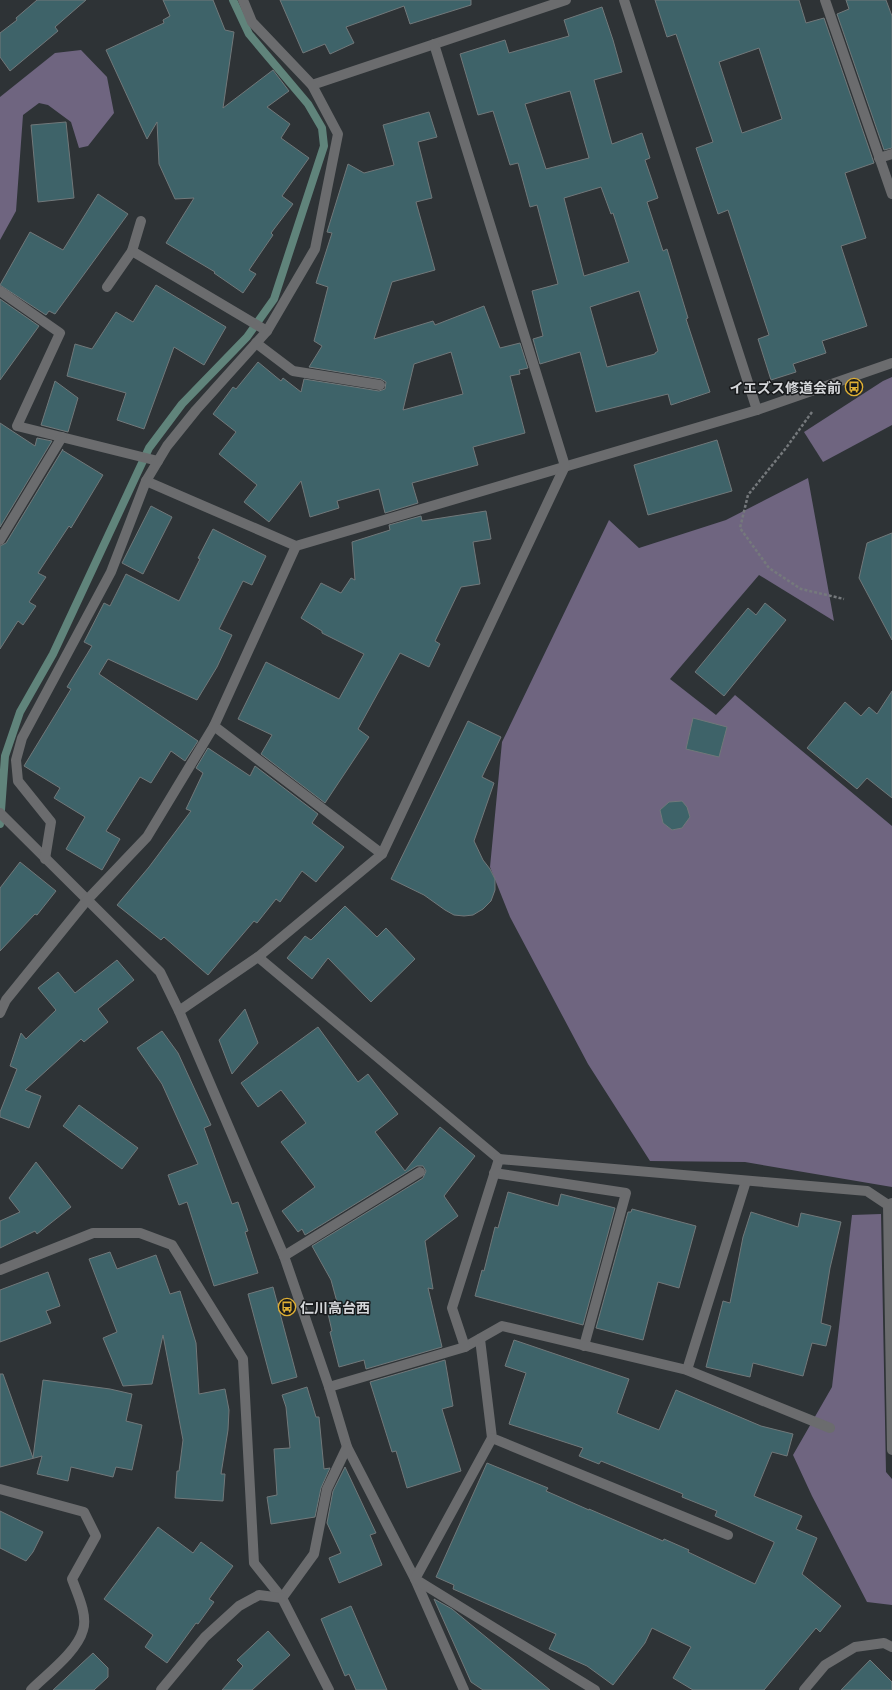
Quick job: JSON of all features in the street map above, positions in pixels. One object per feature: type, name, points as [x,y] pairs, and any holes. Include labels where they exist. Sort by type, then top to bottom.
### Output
[{"type":"street","points":[[45,859],[52,822],[18,781],[16,760],[22,738],[111,572],[146,481],[167,446],[196,410],[266,331],[315,249],[338,134],[312,85],[252,22],[243,0]]},
{"type":"street","points":[[312,85],[566,0]]},
{"type":"street","points":[[624,0],[756,410]]},
{"type":"street","points":[[825,0],[892,194]]},
{"type":"street","points":[[179,1011],[258,956],[382,854],[565,466],[434,44]]},
{"type":"street","points":[[879,158],[892,154]]},
{"type":"street","points":[[107,287],[132,251],[141,221]]},
{"type":"street","points":[[132,251],[266,331]]},
{"type":"street","points":[[0,291],[60,333],[17,426],[158,461]]},
{"type":"street","points":[[256,343],[292,370],[380,385]]},
{"type":"street","points":[[146,481],[296,546],[756,410],[892,363]]},
{"type":"street","points":[[0,540],[62,437]]},
{"type":"street","points":[[0,1013],[6,1000],[88,900],[147,837],[214,726],[296,546]]},
{"type":"street","points":[[214,726],[382,854]]},
{"type":"street","points":[[0,813],[160,972],[179,1011],[284,1256],[329,1387],[347,1447],[415,1579],[464,1690]]},
{"type":"street","points":[[258,956],[499,1159],[867,1191],[890,1204],[892,1450]]},
{"type":"street","points":[[465,1347],[452,1308],[499,1159]]},
{"type":"street","points":[[284,1256],[420,1172]]},
{"type":"street","points":[[494,1173],[626,1193],[584,1346]]},
{"type":"street","points":[[687,1370],[746,1181]]},
{"type":"street","points":[[0,1270],[92,1232],[140,1233],[172,1245],[243,1359],[254,1563],[282,1598],[329,1690]]},
{"type":"street","points":[[329,1387],[465,1347],[502,1326],[687,1370],[830,1428]]},
{"type":"street","points":[[415,1579],[492,1438],[480,1339]]},
{"type":"street","points":[[492,1438],[728,1535]]},
{"type":"street","points":[[282,1598],[314,1554],[327,1489],[347,1447]]},
{"type":"street","points":[[0,1489],[84,1512],[96,1536],[72,1579],[83,1609],[84,1630],[74,1648],[31,1690]]},
{"type":"street","points":[[415,1579],[595,1690]]},
{"type":"street","points":[[160,1690],[204,1637],[239,1606],[259,1595],[282,1598]]},
{"type":"street","points":[[804,1690],[825,1666],[855,1647],[884,1643],[892,1647]]},
{"type":"path","points":[[833,384],[786,448],[748,495],[740,528],[769,568],[801,590],[844,599]]},
{"type":"shaded area","points":[[81,50],[107,77],[114,113],[88,146],[79,148],[71,122],[48,105],[39,103],[23,115],[16,211],[0,240],[0,97],[55,53]]},
{"type":"shaded area","points":[[892,377],[892,425],[823,462],[804,432],[883,381]]},
{"type":"shaded area","points":[[808,478],[834,621],[759,575],[670,679],[716,715],[735,695],[892,826],[892,1187],[745,1162],[650,1161],[588,1064],[510,917],[490,867],[502,742],[609,520],[639,548],[726,520]]},
{"type":"shaded area","points":[[881,1214],[886,1472],[892,1479],[892,1605],[867,1602],[812,1496],[793,1455],[832,1387],[852,1215]]},
{"type":"building","points":[[37,0],[86,0],[55,27],[58,31],[10,71],[0,57],[0,33],[17,20],[16,18]]},
{"type":"building","points":[[163,0],[213,0],[225,30],[234,32],[223,108],[273,70],[289,91],[267,107],[290,124],[281,138],[309,158],[282,196],[293,204],[271,233],[273,235],[249,270],[256,274],[243,293],[214,273],[215,272],[166,243],[194,198],[175,199],[159,164],[157,122],[147,139],[106,50],[164,23],[163,20],[170,16]]},
{"type":"building","points":[[280,0],[471,0],[471,5],[410,24],[404,6],[346,27],[354,43],[330,54],[325,44],[303,53]]},
{"type":"building","points":[[655,0],[799,0],[806,23],[824,18],[874,163],[845,173],[866,238],[841,246],[867,326],[822,341],[826,353],[793,364],[796,372],[771,380],[758,339],[769,335],[728,210],[718,214],[696,148],[713,142],[676,34],[667,37]],"holes":[[[759,48],[782,119],[742,133],[719,62]]]},
{"type":"building","points":[[846,0],[886,0],[892,16],[892,148],[884,150],[837,14],[849,9]]},
{"type":"building","points":[[602,7],[622,72],[594,80],[612,144],[642,133],[650,158],[645,160],[658,198],[647,202],[663,251],[667,249],[688,318],[686,319],[710,392],[671,405],[668,394],[596,412],[580,352],[540,364],[533,339],[543,336],[532,291],[558,284],[537,205],[530,207],[518,163],[510,165],[493,111],[478,115],[460,54],[505,40],[509,53],[569,36],[564,20]],"holes":[[[570,91],[589,158],[546,169],[525,104]],[[601,187],[611,214],[613,213],[629,262],[584,276],[564,198]],[[639,291],[658,351],[655,354],[607,367],[590,307]]]},
{"type":"building","points":[[429,112],[437,137],[418,142],[432,198],[416,202],[435,270],[392,282],[374,339],[433,321],[435,325],[484,306],[500,348],[520,343],[528,368],[519,370],[520,374],[510,376],[525,433],[473,447],[478,465],[412,483],[418,503],[385,513],[379,489],[337,501],[339,508],[310,517],[301,481],[269,522],[244,502],[257,485],[219,454],[236,432],[213,414],[233,387],[236,389],[258,362],[281,381],[283,378],[301,392],[304,379],[379,391],[385,389],[386,382],[381,379],[309,367],[322,346],[314,341],[328,287],[316,283],[332,233],[327,232],[348,164],[364,173],[394,165],[383,125]],"holes":[[[451,352],[463,394],[403,410],[414,364]]]},
{"type":"building","points":[[66,122],[74,198],[38,202],[31,125]]},
{"type":"building","points":[[98,194],[128,214],[55,314],[49,311],[46,315],[0,285],[30,232],[63,250]]},
{"type":"building","points":[[156,285],[226,327],[204,365],[174,347],[144,429],[117,420],[126,393],[67,376],[75,344],[92,349],[116,312],[133,322]]},
{"type":"building","points":[[0,299],[39,326],[0,380]]},
{"type":"building","points":[[55,381],[78,398],[68,432],[41,425]]},
{"type":"building","points":[[0,423],[35,446],[37,438],[52,441],[0,527]]},
{"type":"building","points":[[717,440],[732,491],[648,515],[634,465]]},
{"type":"building","points":[[62,450],[103,475],[71,528],[69,526],[38,573],[46,577],[29,602],[36,606],[23,625],[18,621],[0,649],[0,546],[6,543]]},
{"type":"building","points":[[151,506],[172,517],[143,574],[122,563]]},
{"type":"building","points":[[486,511],[491,539],[473,542],[480,584],[461,587],[435,641],[440,644],[429,667],[400,653],[358,729],[369,737],[325,803],[261,754],[272,735],[238,719],[266,662],[339,699],[364,654],[322,633],[322,631],[301,618],[321,583],[341,593],[351,578],[355,580],[352,542],[390,530],[389,525],[421,516],[422,521]]},
{"type":"building","points":[[213,529],[266,556],[252,585],[243,581],[219,629],[232,635],[217,667],[197,700],[108,659],[99,674],[198,741],[185,761],[171,751],[151,783],[140,777],[106,831],[120,839],[102,870],[66,849],[85,817],[54,798],[60,788],[24,766],[71,689],[67,687],[92,646],[84,642],[104,603],[110,606],[126,574],[179,601]]},
{"type":"building","points":[[892,533],[892,640],[859,578],[867,543]]},
{"type":"building","points":[[765,603],[786,620],[724,696],[695,672],[748,608],[756,615]]},
{"type":"building","points":[[892,691],[892,798],[867,778],[857,789],[807,748],[845,702],[861,716],[869,707],[877,714]]},
{"type":"building","points":[[693,718],[727,727],[719,757],[686,749]]},
{"type":"building","points":[[468,721],[501,737],[482,777],[494,783],[474,841],[483,860],[495,879],[495,890],[491,901],[483,909],[473,915],[464,916],[454,915],[424,895],[391,879]]},
{"type":"building","points":[[208,748],[250,776],[255,766],[318,814],[312,823],[344,847],[316,882],[302,871],[280,902],[276,899],[257,923],[254,921],[208,975],[164,937],[161,940],[117,905],[149,867],[191,811],[186,809],[203,773],[196,768]]},
{"type":"building","points":[[682,801],[687,807],[690,817],[682,828],[672,830],[663,823],[660,810],[669,802]]},
{"type":"building","points":[[20,862],[56,891],[37,915],[35,914],[0,951],[0,888]]},
{"type":"building","points":[[345,906],[377,937],[386,928],[415,959],[371,1002],[328,958],[312,979],[287,958],[305,936],[311,940]]},
{"type":"building","points":[[117,960],[134,980],[98,1009],[108,1022],[84,1042],[81,1039],[25,1090],[41,1096],[29,1128],[0,1117],[0,1112],[17,1069],[10,1066],[21,1033],[26,1039],[56,1010],[38,988],[58,972],[75,993]]},
{"type":"building","points":[[245,1009],[258,1043],[232,1074],[219,1040]]},
{"type":"building","points":[[318,1027],[358,1082],[368,1074],[398,1114],[375,1132],[405,1171],[440,1127],[475,1156],[444,1196],[458,1216],[425,1241],[433,1289],[428,1288],[442,1347],[366,1369],[364,1360],[339,1367],[330,1332],[332,1331],[326,1305],[337,1302],[331,1280],[312,1246],[423,1178],[426,1171],[423,1166],[417,1166],[305,1235],[302,1229],[298,1232],[282,1211],[315,1187],[281,1142],[306,1123],[281,1090],[258,1107],[241,1083]]},
{"type":"building","points":[[162,1031],[178,1053],[211,1125],[204,1128],[232,1204],[238,1202],[248,1231],[245,1232],[258,1273],[214,1286],[187,1202],[179,1205],[168,1175],[198,1164],[162,1084],[137,1048]]},
{"type":"building","points":[[79,1105],[138,1148],[122,1169],[63,1126]]},
{"type":"building","points":[[36,1162],[71,1207],[37,1234],[35,1231],[0,1248],[0,1221],[20,1212],[9,1198]]},
{"type":"building","points":[[508,1192],[558,1206],[561,1194],[615,1208],[583,1325],[475,1296],[482,1270],[484,1271],[495,1227],[498,1228]]},
{"type":"building","points":[[632,1209],[696,1226],[679,1288],[658,1282],[643,1340],[596,1328],[628,1212],[631,1212]]},
{"type":"building","points":[[751,1212],[798,1227],[801,1213],[841,1222],[830,1268],[821,1323],[831,1326],[826,1346],[812,1343],[803,1376],[753,1363],[750,1377],[706,1367],[723,1301],[730,1303],[743,1237]]},
{"type":"building","points":[[110,1252],[117,1269],[156,1255],[170,1294],[180,1291],[196,1343],[199,1394],[225,1389],[229,1410],[228,1430],[221,1474],[225,1474],[223,1501],[175,1498],[177,1471],[179,1471],[183,1440],[163,1335],[152,1384],[123,1386],[103,1338],[117,1332],[89,1259]]},
{"type":"building","points":[[48,1272],[60,1306],[46,1311],[51,1323],[0,1342],[0,1290]]},
{"type":"building","points":[[273,1287],[297,1377],[272,1384],[248,1294]]},
{"type":"building","points":[[514,1340],[629,1379],[617,1413],[659,1430],[676,1390],[761,1426],[793,1434],[787,1456],[772,1452],[754,1496],[802,1516],[796,1529],[817,1538],[802,1574],[841,1606],[820,1632],[816,1628],[764,1690],[693,1690],[673,1678],[691,1647],[652,1628],[645,1643],[613,1685],[587,1666],[549,1649],[556,1634],[453,1589],[454,1585],[436,1577],[487,1463],[548,1488],[546,1491],[589,1510],[663,1541],[664,1539],[689,1550],[688,1552],[755,1584],[774,1543],[715,1516],[717,1511],[682,1497],[683,1494],[601,1461],[599,1464],[579,1456],[583,1448],[509,1424],[526,1373],[505,1366]]},
{"type":"building","points":[[445,1360],[453,1406],[442,1409],[461,1471],[407,1488],[396,1451],[392,1452],[370,1382]]},
{"type":"building","points":[[0,1374],[3,1374],[33,1458],[43,1380],[110,1389],[132,1394],[126,1421],[142,1425],[132,1470],[116,1467],[113,1477],[71,1467],[68,1481],[37,1474],[42,1456],[0,1467]]},
{"type":"building","points":[[307,1387],[316,1417],[319,1417],[324,1469],[330,1468],[321,1488],[315,1517],[271,1524],[267,1497],[277,1495],[274,1449],[290,1448],[286,1407],[282,1395]]},
{"type":"building","points":[[345,1467],[376,1533],[370,1535],[382,1565],[339,1583],[329,1558],[341,1553],[327,1523],[333,1491]]},
{"type":"building","points":[[0,1511],[43,1532],[33,1552],[26,1561],[0,1548]]},
{"type":"building","points":[[158,1527],[193,1553],[201,1542],[233,1566],[209,1599],[214,1602],[198,1624],[196,1623],[167,1663],[145,1647],[153,1635],[104,1599]]},
{"type":"building","points":[[434,1599],[452,1609],[550,1690],[483,1690],[471,1682]]},
{"type":"building","points":[[351,1606],[387,1690],[356,1690],[349,1674],[345,1676],[321,1619]]},
{"type":"building","points":[[268,1631],[290,1655],[252,1690],[222,1690],[243,1666],[237,1660]]},
{"type":"building","points":[[93,1653],[108,1668],[108,1677],[94,1690],[53,1690]]},
{"type":"building","points":[[870,1660],[892,1682],[892,1690],[841,1690]]},
{"type":"waterway","points":[[0,824],[5,756],[20,712],[53,654],[149,448],[182,404],[247,337],[274,299],[324,146],[322,128],[308,104],[249,34],[233,0]]},
{"type":"place","name":"イエズス修道会前","points":[[854,387]]},
{"type":"place","name":"仁川高台西","points":[[287,1307]]}]
